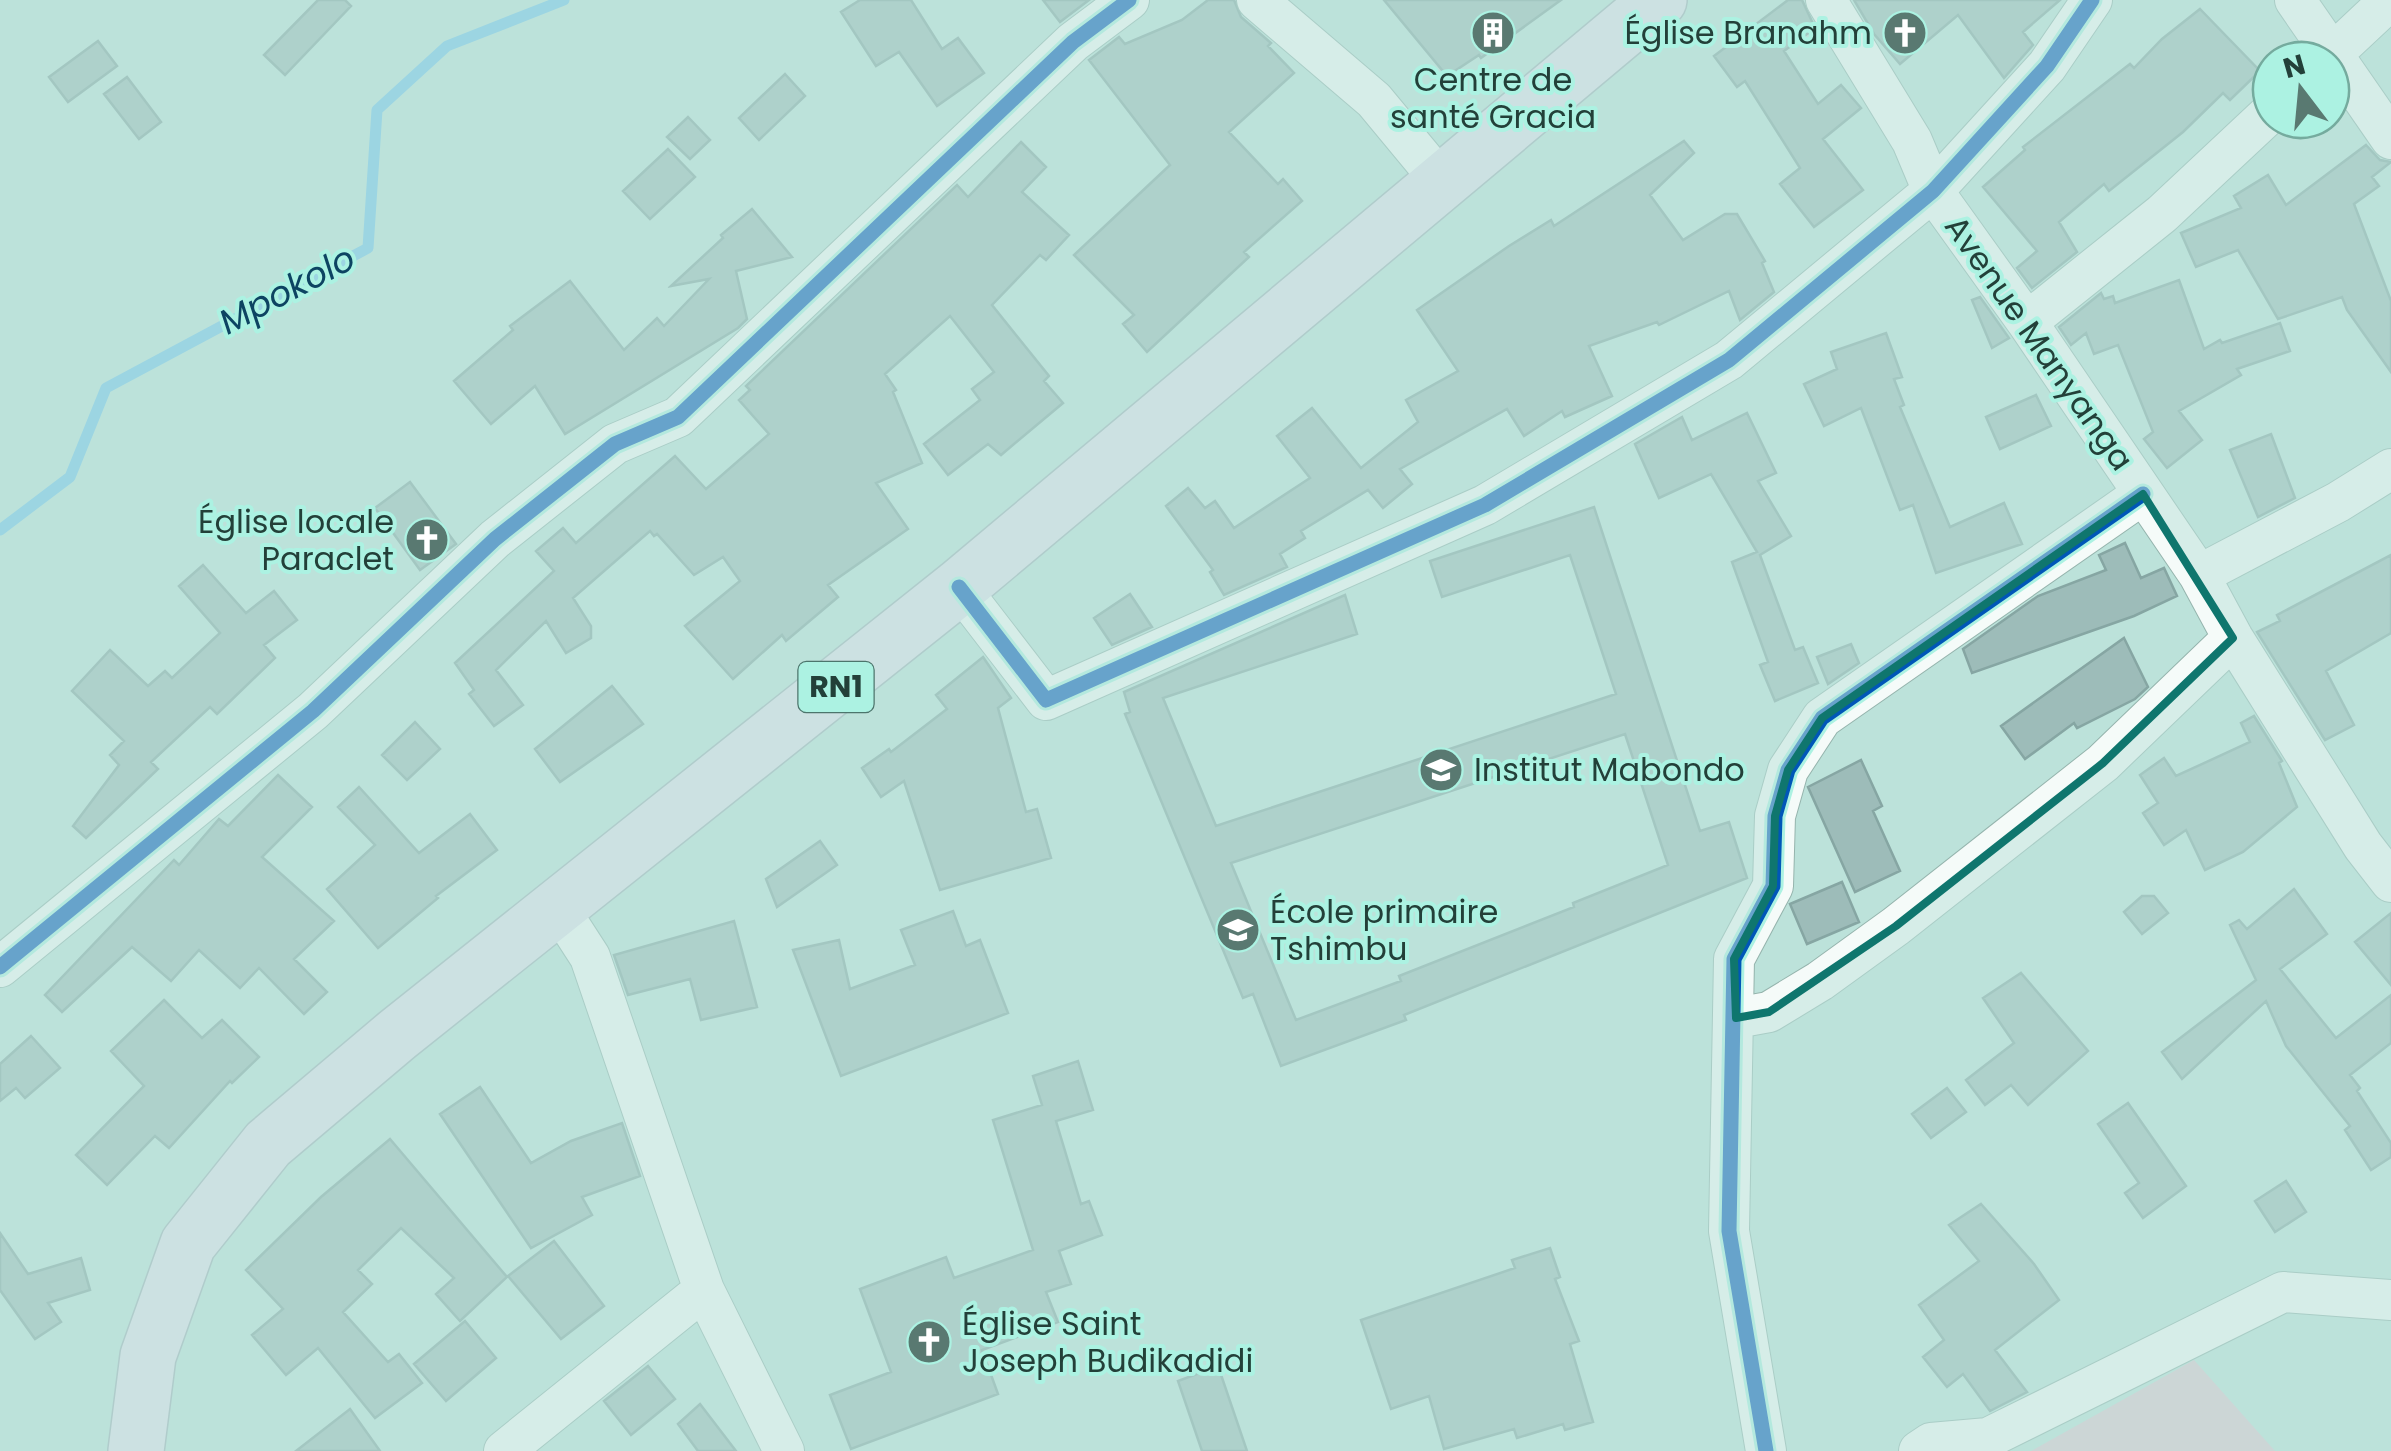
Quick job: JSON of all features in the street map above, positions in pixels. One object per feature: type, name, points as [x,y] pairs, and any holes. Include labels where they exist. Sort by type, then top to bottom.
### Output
[{"type":"highway","name":"RN1","points":[[136,1451],[148,1356],[188,1244],[268,1144],[397,1036],[960,587],[1659,0]]},
{"type":"street","points":[[0,967],[313,711],[496,538],[615,444],[678,417],[1073,42],[1129,0]]},
{"type":"street","points":[[1258,0],[1374,100],[1442,182]]},
{"type":"street","name":"Avenue Manyanga","points":[[1826,0],[1912,142],[1933,191],[2199,575],[2233,638],[2377,839],[2391,882]]},
{"type":"street","points":[[960,587],[1046,700],[1485,504],[1729,360],[1933,191],[2047,66],[2092,0]]},
{"type":"street","points":[[2295,0],[2320,40]]},
{"type":"street","points":[[2348,40],[2390,0]]},
{"type":"street","points":[[2351,85],[2391,139]]},
{"type":"street","points":[[2027,322],[2162,214],[2251,131]]},
{"type":"street","points":[[2199,575],[2338,502],[2391,469]]},
{"type":"street","points":[[1766,1451],[1730,1231],[1734,959],[1773,886],[1774,816],[1788,770],[1822,718],[2143,494]]},
{"type":"street","points":[[1736,1018],[1769,1012],[1896,926],[2103,764],[2233,638]]},
{"type":"street","points":[[559,910],[590,957],[704,1290],[784,1451]]},
{"type":"street","points":[[504,1451],[704,1290]]},
{"type":"street","points":[[1919,1451],[1932,1443],[1988,1438],[2282,1292],[2391,1300]]},
{"type":"highlighted area","points":[[2143,494],[2233,638],[2103,763],[1896,926],[1769,1012],[1736,1018],[1734,959],[1773,886],[1775,816],[1788,770],[1822,718]]},
{"type":"shaded area","points":[[2194,1360],[2275,1451],[2031,1451]]},
{"type":"building","points":[[318,0],[345,0],[351,6],[285,75],[264,55]]},
{"type":"building","points":[[860,0],[911,0],[942,49],[958,38],[984,73],[937,106],[899,52],[876,66],[841,12]]},
{"type":"building","points":[[1043,0],[1089,0],[1060,22]]},
{"type":"building","points":[[1208,0],[1234,0],[1241,17],[1271,43],[1268,46],[1294,73],[1229,132],[1278,184],[1283,179],[1302,201],[1244,252],[1249,257],[1147,352],[1123,324],[1134,315],[1074,255],[1170,165],[1089,60],[1119,37],[1125,44],[1182,20]]},
{"type":"building","points":[[1384,0],[1561,0],[1481,58],[1479,55],[1447,76]]},
{"type":"building","points":[[1788,0],[1802,0],[1815,28],[1784,51],[1818,104],[1841,85],[1861,108],[1823,139],[1863,190],[1814,227],[1780,184],[1800,168],[1745,81],[1737,87],[1714,56]]},
{"type":"building","points":[[1854,0],[2060,0],[2023,32],[2033,45],[2004,78],[1958,15],[1900,64],[1874,34]]},
{"type":"building","points":[[2200,9],[2251,62],[2251,80],[2230,100],[2223,93],[2183,132],[2109,191],[2104,184],[2059,222],[2077,252],[2032,288],[2017,268],[2037,251],[1983,187],[2025,150],[2023,147],[2130,64],[2134,68]]},
{"type":"building","points":[[98,41],[117,66],[68,102],[49,77]]},
{"type":"building","points":[[785,74],[805,96],[759,140],[739,118]]},
{"type":"building","points":[[127,77],[161,122],[139,139],[104,94]]},
{"type":"building","points":[[688,117],[710,140],[690,159],[667,137]]},
{"type":"building","points":[[1684,141],[1694,153],[1650,195],[1683,240],[1725,214],[1737,214],[1765,261],[1762,263],[1774,292],[1740,320],[1729,291],[1659,325],[1657,322],[1589,346],[1612,396],[1565,417],[1562,411],[1524,436],[1507,409],[1400,469],[1412,484],[1383,508],[1368,490],[1301,531],[1305,538],[1280,554],[1287,567],[1224,595],[1210,572],[1213,570],[1166,506],[1188,488],[1205,508],[1215,501],[1234,528],[1310,478],[1277,436],[1312,408],[1361,468],[1418,422],[1406,400],[1458,371],[1417,310],[1509,246],[1551,220],[1554,226]]},
{"type":"building","points":[[1021,142],[1046,167],[1022,192],[1069,235],[1046,260],[1040,255],[992,305],[1049,376],[1044,381],[1063,403],[1001,455],[988,444],[948,475],[924,444],[980,400],[972,389],[994,372],[950,316],[885,374],[896,390],[893,392],[922,463],[876,483],[908,529],[828,585],[838,597],[786,641],[782,635],[733,679],[685,626],[740,581],[723,557],[694,575],[650,531],[573,598],[591,626],[591,638],[566,653],[546,621],[496,670],[523,705],[494,726],[469,694],[474,690],[455,663],[554,571],[536,551],[563,528],[576,543],[675,456],[706,489],[769,434],[739,400],[750,390],[746,386],[957,185],[968,197]]},
{"type":"building","points":[[2366,145],[2380,160],[2391,162],[2372,177],[2379,186],[2354,204],[2391,301],[2391,372],[2342,297],[2278,319],[2238,250],[2196,267],[2181,233],[2241,208],[2234,196],[2268,175],[2286,205]]},
{"type":"building","points":[[668,149],[695,177],[650,219],[623,191]]},
{"type":"building","points":[[752,209],[792,257],[736,271],[747,319],[565,434],[535,386],[491,424],[454,381],[513,330],[510,326],[570,281],[624,350],[657,318],[664,326],[709,279],[671,286]]},
{"type":"building","points":[[2179,280],[2204,349],[2220,340],[2222,343],[2280,323],[2290,351],[2237,369],[2241,375],[2179,411],[2202,440],[2167,468],[2144,439],[2153,432],[2118,345],[2094,354],[2086,333],[2071,345],[2059,327],[2101,293],[2104,299],[2113,296],[2115,303]]},
{"type":"building","points":[[1980,297],[2009,338],[1992,348],[1972,300]]},
{"type":"building","points":[[1886,333],[1902,377],[1894,379],[1904,405],[1900,407],[1950,527],[2004,503],[2022,544],[1936,573],[1913,505],[1900,510],[1861,408],[1824,426],[1804,384],[1837,369],[1831,352]]},
{"type":"building","points":[[2036,395],[2051,426],[2000,449],[1986,417]]},
{"type":"building","points":[[1747,413],[1776,473],[1758,481],[1791,536],[1760,555],[1795,650],[1803,647],[1818,683],[1775,701],[1760,665],[1768,662],[1732,562],[1757,552],[1711,474],[1659,498],[1635,444],[1682,417],[1692,440]]},
{"type":"building","points":[[2271,434],[2295,498],[2258,517],[2230,450]]},
{"type":"building","points":[[410,482],[456,544],[420,570],[375,508]]},
{"type":"building","points":[[1594,507],[1700,831],[1729,822],[1747,878],[1404,1015],[1406,1020],[1281,1066],[1253,994],[1243,998],[1125,714],[1130,712],[1124,692],[1345,595],[1357,634],[1163,698],[1216,826],[1616,694],[1570,555],[1442,597],[1430,561]],"holes":[[[1625,734],[1668,865],[1399,976],[1401,981],[1296,1020],[1231,863]]]},
{"type":"building","points":[[2125,543],[2141,578],[2164,568],[2177,596],[2134,616],[1972,673],[1963,649],[2038,596],[2106,570],[2099,555]]},
{"type":"building","points":[[2391,555],[2391,633],[2326,671],[2354,725],[2325,740],[2257,632],[2280,621],[2277,615]]},
{"type":"building","points":[[203,565],[246,613],[274,591],[297,620],[264,645],[275,658],[217,714],[210,707],[151,762],[158,769],[86,838],[73,826],[119,765],[110,755],[124,741],[72,691],[110,650],[148,686],[165,671],[172,678],[220,633],[179,586]]},
{"type":"building","points":[[1130,594],[1152,627],[1112,645],[1094,618]]},
{"type":"building","points":[[2124,638],[2148,687],[2135,699],[2077,728],[2074,723],[2025,759],[2001,726]]},
{"type":"building","points":[[1851,644],[1859,663],[1828,684],[1817,657]]},
{"type":"building","points":[[983,657],[1011,698],[998,708],[1026,812],[1037,809],[1051,858],[940,890],[904,781],[881,797],[862,768],[889,749],[891,752],[947,709],[936,695]]},
{"type":"building","points":[[612,686],[643,724],[560,782],[535,749]]},
{"type":"building","points":[[2254,716],[2282,761],[2279,763],[2297,807],[2243,852],[2205,870],[2186,830],[2164,845],[2143,813],[2158,803],[2140,775],[2164,758],[2176,776],[2250,742],[2241,723]]},
{"type":"building","points":[[415,722],[440,749],[407,780],[382,755]]},
{"type":"building","points":[[1861,760],[1882,806],[1873,811],[1900,871],[1855,892],[1808,787]]},
{"type":"building","points":[[278,775],[312,807],[262,857],[334,921],[294,959],[327,992],[304,1014],[259,968],[240,988],[199,950],[171,981],[132,947],[62,1012],[45,995],[174,860],[179,865],[219,819],[228,826]]},
{"type":"building","points":[[359,787],[419,853],[470,814],[497,850],[436,896],[378,948],[327,889],[375,845],[338,807]]},
{"type":"building","points":[[820,841],[837,865],[777,907],[766,879]]},
{"type":"building","points":[[1842,882],[1859,922],[1807,944],[1790,904]]},
{"type":"building","points":[[2294,889],[2327,934],[2280,969],[2336,1038],[2391,995],[2391,1043],[2350,1075],[2391,1143],[2391,1157],[2371,1170],[2345,1130],[2350,1126],[2286,1046],[2266,1001],[2182,1079],[2162,1052],[2256,980],[2230,925],[2239,920],[2247,929]]},
{"type":"building","points":[[2142,896],[2154,896],[2168,913],[2142,934],[2124,912]]},
{"type":"building","points":[[953,911],[966,946],[980,940],[1008,1013],[841,1076],[793,950],[839,940],[850,989],[915,965],[901,930]]},
{"type":"building","points":[[2391,913],[2391,985],[2355,942]]},
{"type":"building","points":[[734,921],[757,1007],[701,1020],[690,979],[628,995],[614,955]]},
{"type":"building","points":[[2021,973],[2088,1051],[2028,1105],[2011,1085],[1985,1105],[1966,1080],[2014,1043],[1983,998]]},
{"type":"building","points":[[164,1000],[202,1038],[222,1020],[259,1057],[230,1081],[169,1148],[155,1136],[107,1185],[76,1155],[144,1086],[111,1051]]},
{"type":"building","points":[[31,1036],[60,1068],[25,1098],[16,1088],[0,1101],[0,1064]]},
{"type":"building","points":[[1078,1061],[1093,1110],[1056,1121],[1081,1204],[1089,1201],[1102,1235],[1059,1251],[1071,1284],[1046,1292],[1058,1322],[982,1350],[998,1394],[851,1449],[830,1395],[891,1372],[860,1289],[946,1257],[954,1278],[1033,1250],[993,1120],[1042,1105],[1033,1076]]},
{"type":"building","points":[[480,1087],[531,1163],[571,1141],[622,1123],[640,1176],[582,1197],[592,1215],[531,1248],[440,1114]]},
{"type":"building","points":[[1947,1088],[1966,1112],[1931,1138],[1912,1114]]},
{"type":"building","points":[[2128,1103],[2186,1186],[2143,1218],[2125,1193],[2139,1183],[2098,1124]]},
{"type":"building","points":[[390,1139],[507,1277],[460,1321],[436,1294],[454,1278],[401,1228],[358,1270],[372,1284],[343,1312],[388,1362],[399,1354],[422,1383],[375,1418],[318,1348],[286,1375],[252,1335],[283,1309],[246,1270],[321,1197]]},
{"type":"building","points":[[2286,1181],[2306,1212],[2275,1232],[2255,1201]]},
{"type":"building","points":[[1981,1204],[2034,1264],[2059,1300],[1995,1350],[2027,1392],[1990,1411],[1963,1374],[1947,1387],[1923,1357],[1944,1340],[1919,1305],[1979,1261],[1949,1225]]},
{"type":"building","points":[[0,1233],[28,1274],[81,1258],[90,1290],[48,1303],[61,1322],[35,1339],[0,1290]]},
{"type":"building","points":[[554,1241],[604,1306],[561,1339],[508,1276]]},
{"type":"building","points":[[1550,1248],[1560,1277],[1555,1279],[1579,1341],[1570,1344],[1593,1422],[1565,1430],[1563,1424],[1517,1438],[1514,1429],[1444,1449],[1429,1396],[1391,1409],[1361,1320],[1515,1268],[1512,1260]]},
{"type":"building","points":[[465,1321],[496,1358],[446,1401],[414,1364]]},
{"type":"building","points":[[648,1366],[675,1399],[631,1435],[604,1401]]},
{"type":"building","points":[[1218,1366],[1247,1451],[1202,1451],[1178,1381]]},
{"type":"building","points":[[700,1404],[736,1451],[698,1451],[678,1424]]},
{"type":"building","points":[[350,1409],[380,1451],[296,1451]]},
{"type":"waterway","name":"Mpokolo","points":[[0,530],[70,477],[106,388],[368,248],[377,110],[447,46],[564,0]]},
{"type":"cycle path","points":[[0,967],[313,711],[495,539],[615,444],[678,417],[1073,42],[1129,0]]},
{"type":"cycle path","points":[[959,587],[1046,700],[1485,505],[1729,360],[1933,191],[2047,66],[2092,0]]},
{"type":"cycle path","points":[[1766,1451],[1729,1231],[1734,959],[1773,886],[1775,816],[1788,770],[1822,718],[2143,494]]},
{"type":"place","name":"Centre de santé Gracia","points":[[1493,33]]},
{"type":"place","name":"Église Branahm","points":[[1905,33]]},
{"type":"place","name":"Église locale Paraclet","points":[[427,540]]},
{"type":"place","name":"Institut Mabondo","points":[[1441,770]]},
{"type":"place","name":"École primaire Tshimbu","points":[[1238,930]]},
{"type":"place","name":"Église Saint Joseph Budikadidi","points":[[929,1342]]}]
